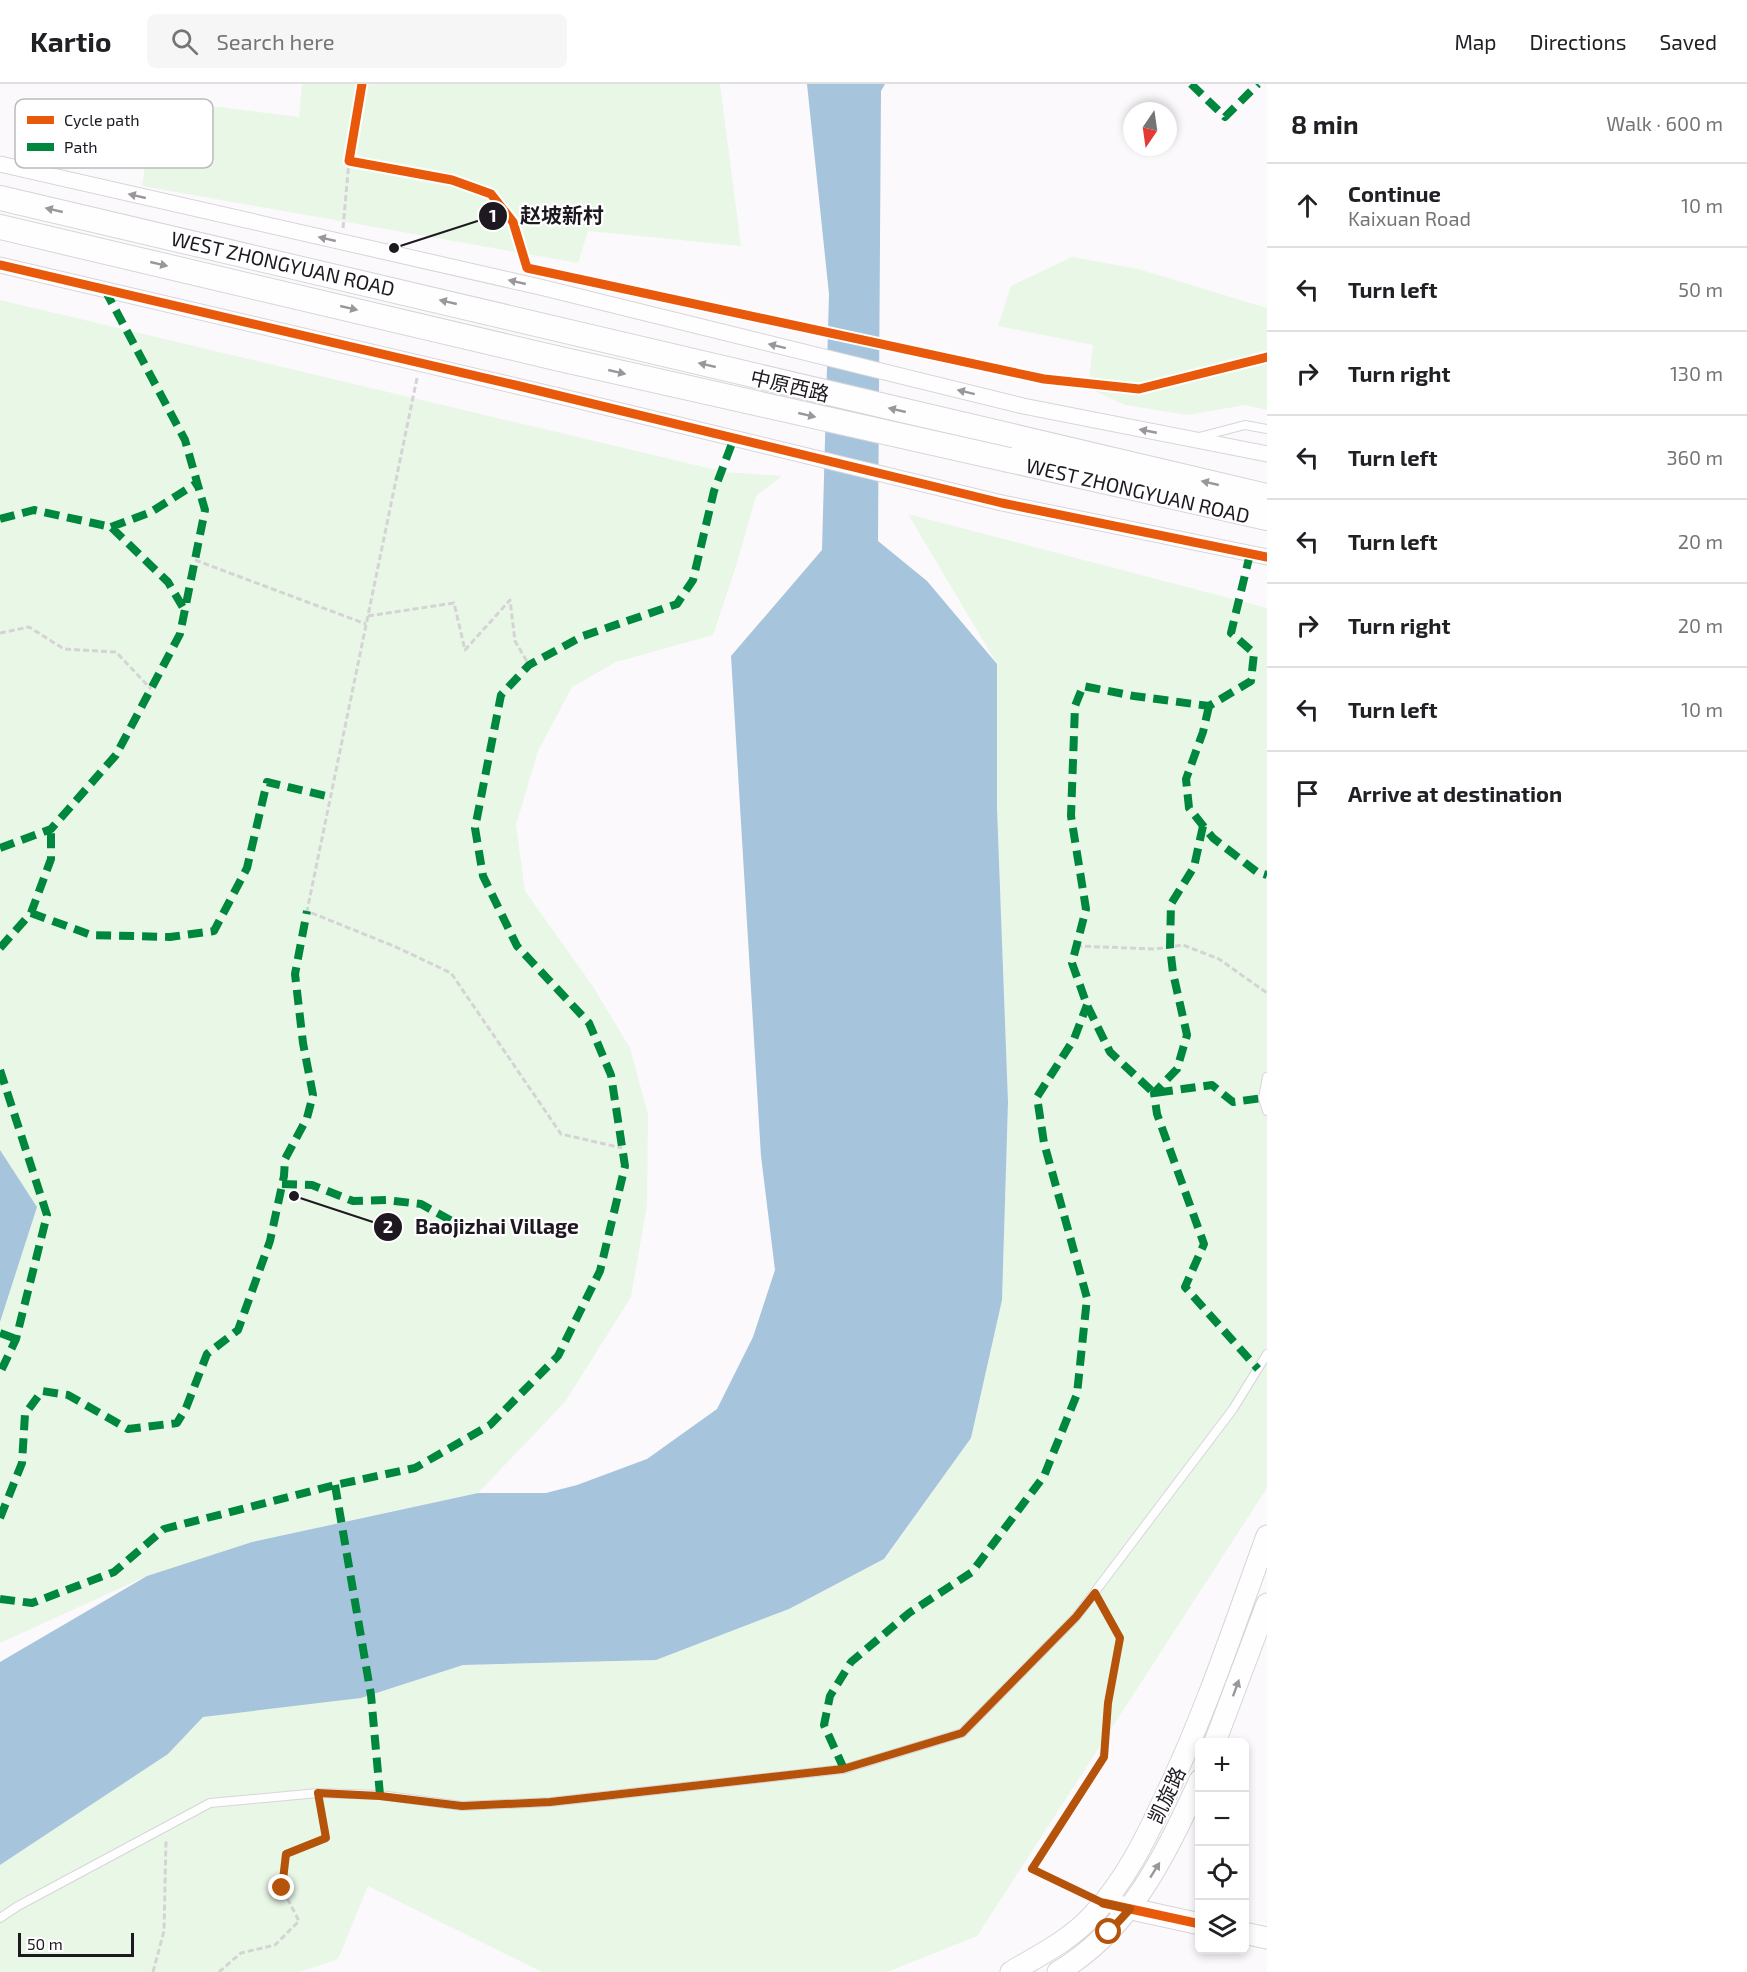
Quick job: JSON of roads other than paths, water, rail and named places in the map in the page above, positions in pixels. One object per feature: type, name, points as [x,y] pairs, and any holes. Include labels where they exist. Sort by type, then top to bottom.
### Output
[{"type":"main road","name":"WEST ZHONGYUAN ROAD","points":[[0,198],[443,301],[566,332]]},
{"type":"main road","name":"WEST ZHONGYUAN ROAD","points":[[0,227],[560,359]]},
{"type":"main road","name":"中原西路","points":[[566,332],[1015,437]]},
{"type":"main road","name":"中原西路","points":[[560,359],[1009,460]]},
{"type":"main road","name":"WEST ZHONGYUAN ROAD","points":[[1015,437],[1267,496]]},
{"type":"main road","name":"WEST ZHONGYUAN ROAD","points":[[1009,460],[1267,518]]},
{"type":"main road","name":"凯旋路","points":[[1011,1972],[1063,1942],[1092,1916],[1108,1897],[1143,1844],[1186,1753],[1267,1536]]},
{"type":"main road","points":[[1217,1738],[1267,1604]]},
{"type":"main road","points":[[1058,1972],[1077,1961],[1109,1932],[1134,1902],[1164,1856],[1195,1791]]},
{"type":"main road","points":[[1108,1897],[1195,1908]]},
{"type":"main road","points":[[1134,1902],[1195,1921]]},
{"type":"main road","points":[[1249,1920],[1267,1923]]},
{"type":"main road","points":[[1249,1934],[1267,1938]]},
{"type":"street","points":[[0,164],[15,167]]},
{"type":"street","points":[[18,168],[574,296],[1023,406],[1267,454]]},
{"type":"street","points":[[0,265],[1002,503],[1267,557]]},
{"type":"lane","points":[[1192,440],[1245,424],[1267,429]]},
{"type":"lane","points":[[1267,1077],[1263,1098],[1267,1111]]},
{"type":"lane","points":[[0,1918],[18,1906],[210,1803],[318,1793],[380,1796],[462,1806],[550,1802],[843,1769],[962,1733],[1076,1617],[1233,1409],[1267,1354]]},
{"type":"water","points":[[807,84],[885,84],[881,91],[878,541],[927,581],[997,664],[997,808],[1008,1102],[1002,1300],[971,1438],[884,1559],[789,1609],[656,1660],[463,1665],[361,1698],[203,1717],[168,1754],[0,1865],[0,1662],[147,1576],[252,1542],[478,1493],[546,1493],[577,1485],[647,1459],[717,1409],[753,1337],[775,1270],[761,1156],[731,656],[822,550],[829,294]]},
{"type":"water","points":[[0,1150],[37,1207],[0,1322]]},
{"type":"place","name":"赵坡新村","points":[[394,248]]},
{"type":"place","name":"Baojizhai Village","points":[[294,1196]]}]
